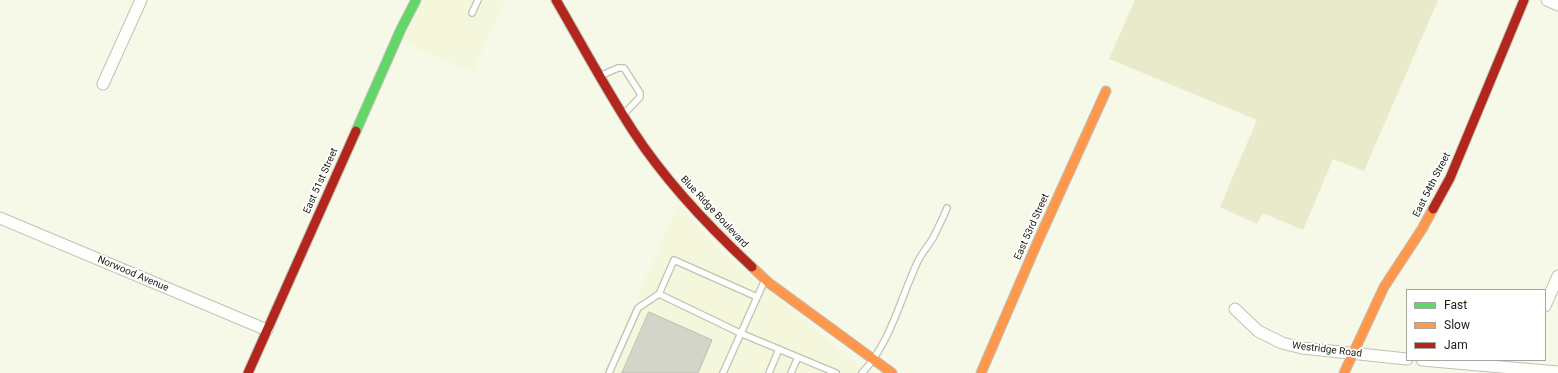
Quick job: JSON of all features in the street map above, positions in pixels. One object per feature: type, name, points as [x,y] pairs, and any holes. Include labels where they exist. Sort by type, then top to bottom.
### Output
[{"type":"street","points":[[103,84],[141,0]]},
{"type":"street","name":"East 51st Street","points":[[248,373],[401,29],[416,0]]},
{"type":"street","name":"Blue Ridge Boulevard","points":[[556,0],[633,131],[680,194],[719,236],[765,280],[892,373]]},
{"type":"street","name":"East 54th Street","points":[[1344,373],[1384,287],[1422,229],[1450,178],[1524,0]]},
{"type":"street","points":[[1547,0],[1558,5]]},
{"type":"street","name":"East 53rd Street","points":[[981,373],[1038,241],[1106,91]]},
{"type":"street","name":"Norwood Avenue","points":[[0,218],[267,330]]},
{"type":"street","points":[[1546,304],[1558,276]]},
{"type":"street","name":"Westridge Road","points":[[1235,309],[1258,331],[1282,343],[1302,348],[1406,359]]},
{"type":"street","points":[[1436,361],[1518,367],[1558,372]]},
{"type":"lane","points":[[472,13],[478,0]]},
{"type":"lane","points":[[601,76],[618,68],[624,68],[640,93],[640,97],[623,114]]},
{"type":"lane","points":[[862,373],[874,360],[919,261],[933,238],[947,208]]},
{"type":"lane","points":[[609,373],[638,308],[659,294],[674,260],[757,298]]},
{"type":"lane","points":[[723,373],[765,280]]},
{"type":"lane","points":[[659,294],[740,333],[836,373]]},
{"type":"lane","points":[[769,373],[779,349]]},
{"type":"lane","points":[[791,373],[798,357]]},
{"type":"shaded area","points":[[422,0],[505,0],[473,72],[402,42]]},
{"type":"shaded area","points":[[1135,0],[1438,0],[1364,171],[1333,159],[1303,230],[1263,213],[1257,224],[1220,207],[1257,120],[1109,59]]},
{"type":"shaded area","points":[[679,204],[701,231],[729,258],[858,364],[874,373],[603,373]]},
{"type":"building","points":[[649,312],[712,340],[698,373],[622,373]]},
{"type":"traffic: fast","points":[[356,131],[401,29],[416,0]]},
{"type":"traffic: slow","points":[[981,373],[1038,241],[1106,91]]},
{"type":"traffic: slow","points":[[1344,373],[1384,287],[1422,229],[1433,209]]},
{"type":"traffic: slow","points":[[752,267],[769,283],[892,373]]},
{"type":"traffic: jam","points":[[556,0],[633,131],[659,168],[688,203],[719,236],[752,267]]},
{"type":"traffic: jam","points":[[1433,209],[1450,178],[1524,0]]},
{"type":"traffic: jam","points":[[248,373],[356,131]]}]
